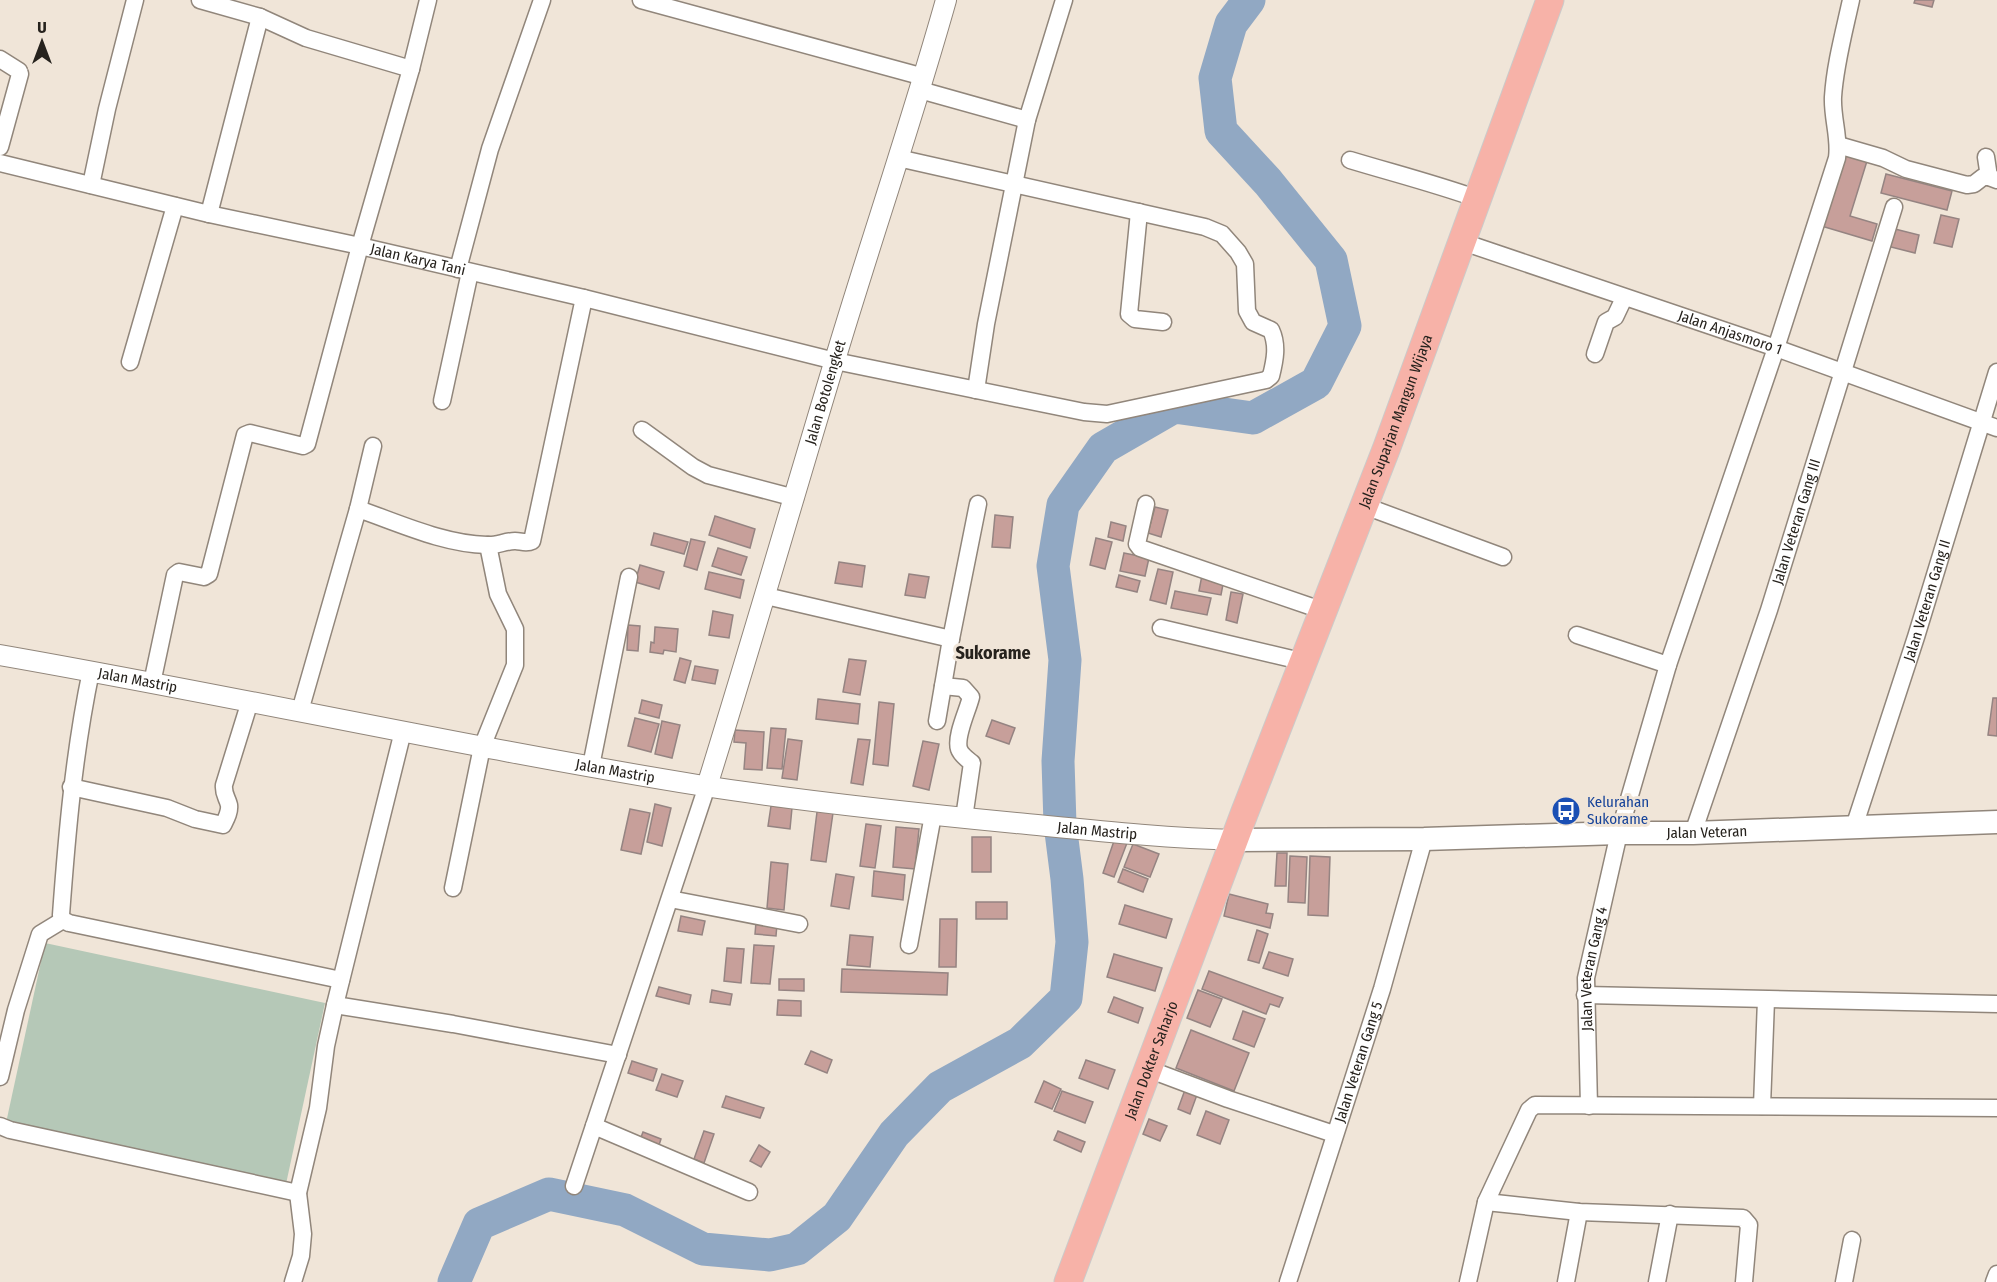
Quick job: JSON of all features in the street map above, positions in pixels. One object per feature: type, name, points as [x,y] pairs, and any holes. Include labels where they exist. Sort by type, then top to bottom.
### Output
[{"type":"highway","name":"Jalan Suparjan Mangun Wijaya","points":[[1236,840],[1365,506],[1550,0]]},
{"type":"highway","name":"Jalan Dokter Saharjo","points":[[1068,1282],[1236,840]]},
{"type":"main road","name":"Jalan Veteran","points":[[1236,840],[1424,839],[1693,833],[1997,822]]},
{"type":"street","points":[[91,185],[107,109],[135,0]]},
{"type":"street","points":[[200,0],[260,17],[306,38],[411,69]]},
{"type":"street","points":[[152,683],[175,575],[179,572],[204,577],[209,574],[245,435],[250,433],[303,446],[307,444],[428,0]]},
{"type":"street","points":[[442,401],[464,270],[490,149],[542,0]]},
{"type":"street","points":[[641,0],[690,6],[1026,120]]},
{"type":"street","name":"Jalan Botolengket","points":[[707,786],[946,0]]},
{"type":"street","points":[[976,390],[1026,120],[1064,0]]},
{"type":"street","points":[[1851,0],[1834,80],[1833,116],[1838,145],[1883,158],[1906,169],[1967,186],[1983,177],[1993,179],[1986,157]]},
{"type":"street","points":[[209,214],[260,17]]},
{"type":"street","points":[[0,59],[19,72],[20,78],[0,147]]},
{"type":"street","name":"Jalan Veteran Gang 4","points":[[1589,1106],[1585,995],[1587,968],[1619,833],[1668,665],[1776,348],[1837,158],[1838,145]]},
{"type":"street","points":[[898,158],[1139,213],[1129,314],[1135,319],[1163,322]]},
{"type":"street","points":[[1350,160],[1478,199]]},
{"type":"street","name":"Jalan Karya Tani","points":[[0,163],[209,214],[584,298],[835,361],[1084,412],[1107,414],[1266,380],[1271,376],[1276,353],[1275,339],[1271,330],[1253,322],[1247,311],[1245,264],[1238,252],[1222,234],[1215,230],[1139,213]]},
{"type":"street","points":[[130,362],[175,206]]},
{"type":"street","name":"Jalan Veteran Gang III","points":[[1693,833],[1769,610],[1894,207]]},
{"type":"street","name":"Jalan Anjasmoro 1","points":[[1463,242],[1776,348],[1997,428]]},
{"type":"street","points":[[358,509],[447,539],[488,545],[532,541],[584,298]]},
{"type":"street","points":[[1595,354],[1606,322],[1615,316],[1624,298]]},
{"type":"street","name":"Jalan Veteran Gang II","points":[[1854,827],[1916,637],[1997,372]]},
{"type":"street","points":[[642,430],[693,467],[708,475],[795,498]]},
{"type":"street","points":[[300,711],[358,509],[373,446]]},
{"type":"street","points":[[937,721],[978,504]]},
{"type":"street","points":[[1146,504],[1137,544],[1140,548],[1324,610]]},
{"type":"street","points":[[1365,506],[1503,556]]},
{"type":"street","points":[[453,888],[482,747],[515,664],[515,629],[498,594],[488,545]]},
{"type":"street","points":[[591,766],[629,577]]},
{"type":"street","points":[[766,596],[951,639]]},
{"type":"street","points":[[1161,628],[1305,662]]},
{"type":"street","points":[[1577,635],[1668,665]]},
{"type":"street","name":"Jalan Mastrip","points":[[0,655],[482,747],[707,786],[933,815],[1086,830],[1236,840]]},
{"type":"street","points":[[91,671],[71,787],[61,915],[63,920],[341,980]]},
{"type":"street","points":[[943,686],[963,688],[971,697],[958,747],[972,763],[964,818]]},
{"type":"street","points":[[71,787],[146,803],[195,819],[223,825],[229,813],[229,804],[223,793],[224,785],[250,701]]},
{"type":"street","points":[[292,1282],[301,1256],[303,1234],[298,1193],[318,1108],[326,1046],[402,730]]},
{"type":"street","points":[[574,1186],[707,786]]},
{"type":"street","points":[[909,945],[933,815]]},
{"type":"street","name":"Jalan Veteran Gang 5","points":[[1288,1282],[1382,989],[1424,839]]},
{"type":"street","points":[[670,899],[799,924]]},
{"type":"street","points":[[0,1077],[5,1033],[40,934],[63,920]]},
{"type":"street","points":[[1585,995],[1997,1004]]},
{"type":"street","points":[[1762,1106],[1766,1000]]},
{"type":"street","points":[[335,1005],[453,1024],[618,1055]]},
{"type":"street","points":[[1148,1069],[1228,1099],[1334,1134]]},
{"type":"street","points":[[1468,1282],[1486,1202],[1532,1107],[1535,1106],[1997,1108]]},
{"type":"street","points":[[0,1126],[298,1193]]},
{"type":"street","points":[[594,1126],[749,1192]]},
{"type":"street","points":[[1486,1202],[1579,1212],[1743,1218],[1749,1225],[1744,1282]]},
{"type":"street","points":[[1566,1282],[1579,1212]]},
{"type":"street","points":[[1657,1282],[1670,1214]]},
{"type":"street","points":[[1844,1282],[1852,1240]]},
{"type":"street","points":[[1994,1282],[1997,1274]]},
{"type":"green space","points":[[45,943],[325,1003],[286,1184],[6,1123]]},
{"type":"building","points":[[1915,0],[1934,0],[1932,7],[1914,3]]},
{"type":"building","points":[[1840,153],[1867,161],[1850,216],[1877,224],[1872,241],[1818,225]]},
{"type":"building","points":[[1886,174],[1952,191],[1947,210],[1881,193]]},
{"type":"building","points":[[1941,215],[1959,219],[1952,247],[1934,243]]},
{"type":"building","points":[[1891,228],[1919,235],[1915,253],[1887,246]]},
{"type":"building","points":[[1155,507],[1168,510],[1161,537],[1148,533]]},
{"type":"building","points":[[995,515],[1013,517],[1010,548],[992,547]]},
{"type":"building","points":[[715,516],[755,529],[750,548],[709,535]]},
{"type":"building","points":[[1111,522],[1126,526],[1123,541],[1108,537]]},
{"type":"building","points":[[654,533],[688,542],[684,554],[651,545]]},
{"type":"building","points":[[1096,538],[1112,542],[1105,569],[1090,565]]},
{"type":"building","points":[[691,539],[705,542],[697,570],[684,566]]},
{"type":"building","points":[[718,548],[747,557],[741,575],[712,566]]},
{"type":"building","points":[[1124,553],[1149,558],[1145,576],[1120,571]]},
{"type":"building","points":[[839,562],[865,566],[862,587],[835,583]]},
{"type":"building","points":[[640,565],[664,572],[659,589],[635,582]]},
{"type":"building","points":[[1158,569],[1173,572],[1166,604],[1150,600]]},
{"type":"building","points":[[709,572],[744,580],[740,598],[705,589]]},
{"type":"building","points":[[909,574],[929,577],[925,598],[905,595]]},
{"type":"building","points":[[1119,575],[1140,581],[1137,592],[1116,587]]},
{"type":"building","points":[[1202,575],[1224,579],[1221,595],[1199,591]]},
{"type":"building","points":[[1175,591],[1211,598],[1207,615],[1171,608]]},
{"type":"building","points":[[1231,592],[1243,594],[1237,623],[1226,620]]},
{"type":"building","points":[[713,611],[733,615],[729,638],[709,635]]},
{"type":"building","points":[[628,625],[640,626],[638,651],[627,650]]},
{"type":"building","points":[[655,627],[678,629],[676,652],[664,650],[663,654],[650,652],[651,642],[654,643]]},
{"type":"building","points":[[680,658],[691,661],[685,683],[674,680]]},
{"type":"building","points":[[849,659],[866,661],[860,695],[843,692]]},
{"type":"building","points":[[695,666],[718,670],[715,684],[692,680]]},
{"type":"building","points":[[1993,698],[1997,698],[1997,736],[1988,735]]},
{"type":"building","points":[[818,699],[860,704],[858,724],[816,719]]},
{"type":"building","points":[[642,700],[662,705],[659,718],[639,713]]},
{"type":"building","points":[[879,702],[894,704],[888,766],[873,764]]},
{"type":"building","points":[[635,718],[659,724],[651,752],[628,746]]},
{"type":"building","points":[[992,720],[1015,728],[1009,744],[986,736]]},
{"type":"building","points":[[662,721],[680,725],[672,758],[655,754]]},
{"type":"building","points":[[771,728],[786,729],[782,769],[767,768]]},
{"type":"building","points":[[735,730],[764,732],[762,770],[744,769],[746,743],[734,742]]},
{"type":"building","points":[[788,739],[802,741],[797,780],[782,778]]},
{"type":"building","points":[[858,739],[870,740],[863,785],[851,783]]},
{"type":"building","points":[[923,741],[939,744],[929,790],[913,786]]},
{"type":"building","points":[[655,804],[671,808],[662,846],[647,842]]},
{"type":"building","points":[[818,804],[834,806],[826,862],[811,860]]},
{"type":"building","points":[[771,806],[792,808],[790,829],[768,826]]},
{"type":"building","points":[[630,809],[650,813],[641,854],[621,850]]},
{"type":"building","points":[[866,824],[881,826],[875,868],[860,866]]},
{"type":"building","points":[[896,827],[919,829],[915,869],[893,867]]},
{"type":"building","points":[[972,837],[991,837],[991,872],[972,872]]},
{"type":"building","points":[[1115,838],[1127,843],[1114,877],[1103,873]]},
{"type":"building","points":[[1133,844],[1159,854],[1150,877],[1124,867]]},
{"type":"building","points":[[1277,853],[1287,853],[1286,886],[1275,886]]},
{"type":"building","points":[[1290,856],[1307,857],[1305,903],[1288,902]]},
{"type":"building","points":[[1310,856],[1330,857],[1328,916],[1308,915]]},
{"type":"building","points":[[771,862],[788,864],[784,910],[767,908]]},
{"type":"building","points":[[1123,869],[1148,879],[1143,892],[1118,882]]},
{"type":"building","points":[[874,871],[905,875],[903,900],[872,896]]},
{"type":"building","points":[[836,874],[854,877],[849,909],[831,906]]},
{"type":"building","points":[[1229,894],[1268,904],[1266,913],[1273,914],[1270,928],[1224,916]]},
{"type":"building","points":[[976,902],[1007,902],[1007,919],[976,919]]},
{"type":"building","points":[[1125,905],[1172,919],[1166,938],[1119,924]]},
{"type":"building","points":[[681,916],[705,921],[702,935],[678,931]]},
{"type":"building","points":[[940,919],[957,919],[956,967],[939,967]]},
{"type":"building","points":[[756,922],[777,924],[776,936],[755,934]]},
{"type":"building","points":[[1257,930],[1268,934],[1259,963],[1248,960]]},
{"type":"building","points":[[850,935],[873,937],[870,967],[847,965]]},
{"type":"building","points":[[754,945],[774,946],[770,984],[751,983]]},
{"type":"building","points":[[727,948],[744,949],[741,983],[724,981]]},
{"type":"building","points":[[1269,952],[1293,959],[1288,976],[1263,968]]},
{"type":"building","points":[[1114,954],[1162,968],[1155,991],[1107,977]]},
{"type":"building","points":[[842,969],[948,973],[947,995],[841,992]]},
{"type":"building","points":[[1209,971],[1283,998],[1279,1007],[1270,1004],[1266,1014],[1202,989]]},
{"type":"building","points":[[779,979],[804,979],[804,991],[779,990]]},
{"type":"building","points":[[659,987],[691,995],[689,1004],[656,996]]},
{"type":"building","points":[[712,990],[732,994],[730,1005],[710,1002]]},
{"type":"building","points":[[1198,990],[1222,999],[1210,1027],[1187,1018]]},
{"type":"building","points":[[1114,997],[1143,1008],[1138,1023],[1108,1012]]},
{"type":"building","points":[[778,1000],[801,1001],[801,1016],[777,1015]]},
{"type":"building","points":[[1243,1011],[1265,1019],[1254,1047],[1233,1039]]},
{"type":"building","points":[[1191,1030],[1249,1053],[1234,1091],[1176,1068]]},
{"type":"building","points":[[811,1051],[832,1060],[827,1073],[805,1064]]},
{"type":"building","points":[[1086,1060],[1115,1070],[1108,1089],[1079,1078]]},
{"type":"building","points":[[632,1061],[657,1069],[653,1081],[628,1073]]},
{"type":"building","points":[[662,1074],[683,1081],[677,1097],[656,1090]]},
{"type":"building","points":[[1044,1081],[1061,1089],[1052,1109],[1035,1102]]},
{"type":"building","points":[[1186,1087],[1198,1092],[1190,1114],[1178,1109]]},
{"type":"building","points":[[1062,1091],[1093,1102],[1085,1123],[1054,1111]]},
{"type":"building","points":[[726,1096],[764,1108],[760,1118],[722,1107]]},
{"type":"building","points":[[1206,1111],[1229,1120],[1220,1144],[1197,1135]]},
{"type":"building","points":[[1149,1119],[1167,1126],[1160,1141],[1143,1134]]},
{"type":"building","points":[[704,1131],[714,1134],[704,1163],[694,1159]]},
{"type":"building","points":[[1058,1131],[1085,1142],[1081,1152],[1054,1140]]},
{"type":"building","points":[[643,1132],[661,1139],[657,1151],[638,1145]]},
{"type":"building","points":[[759,1145],[770,1152],[761,1167],[750,1161]]},
{"type":"waterway","points":[[454,1282],[479,1224],[549,1194],[625,1210],[703,1249],[770,1255],[797,1249],[837,1217],[894,1134],[940,1087],[1020,1043],[1066,998],[1072,942],[1060,824],[1058,761],[1065,660],[1053,566],[1063,505],[1103,448],[1174,407],[1253,418],[1316,383],[1345,326],[1331,260],[1268,182],[1221,131],[1215,78],[1231,24],[1249,0]]},
{"type":"place","name":"Kelurahan Sukorame","points":[[1566,811]]},
{"type":"district","name":"Sukorame","points":[[993,653]]}]
